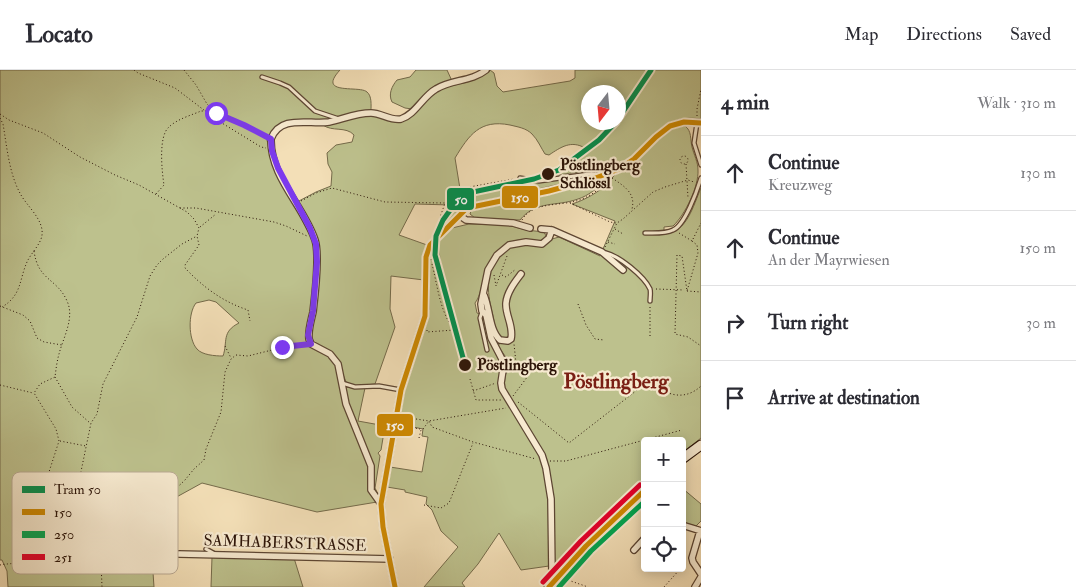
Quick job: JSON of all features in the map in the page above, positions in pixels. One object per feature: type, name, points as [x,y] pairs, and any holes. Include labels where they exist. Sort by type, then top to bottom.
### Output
[{"type":"main road","points":[[686,457],[701,445]]},
{"type":"main road","points":[[555,582],[582,551],[641,495]]},
{"type":"street","points":[[381,504],[371,490],[370,463],[348,408],[341,383],[339,366],[335,359],[326,351],[311,344],[308,333],[313,311],[318,258],[316,242],[278,168],[271,147],[271,139],[277,130],[289,123],[324,122],[372,113],[394,119],[404,118],[436,89],[467,80],[486,70]]},
{"type":"street","name":"SAMHABERSTRASSE","points":[[395,587],[383,527],[381,504],[401,390],[426,309],[427,252],[430,245],[459,215],[471,207],[549,191],[610,175],[634,159],[670,126],[684,122],[699,123]]},
{"type":"street","points":[[459,215],[466,220],[506,222],[530,228]]},
{"type":"street","points":[[541,229],[552,230],[603,250],[623,270]]},
{"type":"street","points":[[552,230],[549,238],[542,244],[517,242],[509,245],[497,255],[488,270],[481,304],[482,311],[486,315],[491,338],[504,363],[502,389],[510,398],[513,408],[544,461],[551,493],[552,574],[555,582]]},
{"type":"street","points":[[484,296],[497,338],[504,342],[511,339],[512,330],[506,312],[506,301],[518,272]]},
{"type":"street","points":[[686,526],[701,531],[692,558],[701,575],[695,587]]},
{"type":"street","points":[[634,550],[641,542]]},
{"type":"street","name":"SAMHABERSTRASSE","points":[[179,554],[390,559]]},
{"type":"lane","points":[[262,77],[289,87],[315,111],[340,119]]},
{"type":"lane","points":[[699,123],[694,143],[701,165]]},
{"type":"lane","points":[[520,178],[539,181],[588,174],[595,174],[599,177]]},
{"type":"lane","points":[[646,233],[674,230],[680,224],[701,178]]},
{"type":"lane","points":[[603,250],[623,261],[639,275],[650,290],[650,301]]},
{"type":"lane","points":[[482,311],[480,318],[488,350]]},
{"type":"lane","points":[[341,383],[353,387],[379,386],[401,390]]},
{"type":"lane","points":[[206,549],[216,554]]},
{"type":"path","points":[[134,70],[171,85],[217,120],[260,146],[271,147]]},
{"type":"path","points":[[184,70],[216,113]]},
{"type":"path","points":[[699,123],[696,109],[701,90]]},
{"type":"path","points":[[156,194],[164,185],[162,152],[165,133],[169,127],[202,111],[216,113],[271,139]]},
{"type":"path","points":[[0,114],[9,120],[43,133],[80,157],[156,194],[192,216],[199,228]]},
{"type":"path","points":[[0,118],[3,124],[12,171],[20,194],[40,225],[42,234],[27,262],[22,280],[11,302],[1,306]]},
{"type":"path","points":[[686,164],[688,210]]},
{"type":"path","points":[[520,225],[525,215],[532,210],[570,203],[588,196],[605,184],[610,175],[631,193],[634,201],[632,210]]},
{"type":"path","points":[[296,204],[316,193],[332,188],[385,202],[445,202],[469,187],[520,178]]},
{"type":"path","points":[[570,203],[610,222],[617,223],[623,220],[632,210],[657,190],[688,180],[700,183]]},
{"type":"path","points":[[434,240],[435,230],[444,210],[445,202]]},
{"type":"path","points":[[180,208],[196,208],[274,222],[304,236],[312,233]]},
{"type":"path","points":[[217,212],[199,228],[197,236],[199,246],[185,264],[185,268],[213,294],[230,304],[248,311],[250,322]]},
{"type":"path","points":[[692,241],[701,222]]},
{"type":"path","points":[[603,250],[617,223]]},
{"type":"path","points":[[614,229],[623,234]]},
{"type":"path","points":[[674,230],[697,245],[698,254],[686,290]]},
{"type":"path","points":[[81,472],[91,424],[97,414],[103,384],[137,317],[150,276],[163,259],[182,244],[197,236]]},
{"type":"path","points":[[607,242],[615,244]]},
{"type":"path","points":[[34,251],[35,262],[39,270],[59,288],[68,302],[68,328],[55,377],[72,407],[91,424]]},
{"type":"path","points":[[427,252],[430,257],[445,315],[449,323],[460,333]]},
{"type":"path","points":[[494,284],[496,285],[508,256],[506,253]]},
{"type":"path","points":[[686,290],[682,256],[677,256],[676,334],[688,337],[701,346]]},
{"type":"path","points":[[501,274],[506,278],[518,272]]},
{"type":"path","points":[[650,290],[701,292]]},
{"type":"path","points":[[650,301],[650,336]]},
{"type":"path","points":[[578,304],[586,325],[595,339],[604,340]]},
{"type":"path","points":[[1,306],[22,315],[30,321],[37,338],[44,342],[62,345]]},
{"type":"path","points":[[421,328],[431,333],[455,330]]},
{"type":"path","points":[[509,360],[514,363],[516,362],[514,344],[511,339]]},
{"type":"path","points":[[178,486],[204,460],[206,449],[221,412],[225,372],[231,359],[236,355],[246,356],[288,346],[311,344]]},
{"type":"path","points":[[225,346],[231,359]]},
{"type":"path","points":[[470,379],[476,400],[510,398],[528,376]]},
{"type":"path","points":[[34,393],[40,384],[55,377]]},
{"type":"path","points":[[474,391],[487,385],[501,383],[510,398],[569,443],[650,380],[662,390],[675,395],[688,394],[701,388]]},
{"type":"path","points":[[0,385],[34,393],[56,429],[59,441],[49,472]]},
{"type":"path","points":[[397,412],[428,421],[513,408]]},
{"type":"path","points":[[419,438],[421,430],[428,421]]},
{"type":"path","points":[[428,421],[432,427],[473,442],[544,461],[566,462],[682,430]]},
{"type":"path","points":[[395,425],[421,430]]},
{"type":"path","points":[[59,441],[87,447]]},
{"type":"path","points":[[424,505],[441,508],[449,503],[473,442]]},
{"type":"path","points":[[664,587],[678,572]]},
{"type":"path","points":[[101,574],[102,587]]},
{"type":"path","points":[[555,582],[588,587]]},
{"type":"green space","points":[[0,70],[340,70],[334,78],[333,83],[336,87],[367,92],[370,98],[371,111],[325,120],[299,120],[272,132],[267,140],[271,160],[315,245],[312,306],[306,338],[307,342],[329,356],[336,364],[341,389],[369,465],[369,487],[377,502],[317,512],[202,483],[178,496],[178,472],[12,472],[12,574],[153,574],[154,587],[8,587],[7,571],[2,560],[0,560]],"holes":[[[209,300],[216,302],[239,323],[233,326],[227,334],[223,356],[202,353],[194,345],[190,319],[196,303]]]},
{"type":"green space","points":[[416,70],[447,70],[452,81],[426,94],[412,109],[392,102],[391,93],[395,82],[410,77]]},
{"type":"green space","points":[[490,70],[494,73],[497,86],[503,92],[570,81],[575,78],[575,70],[648,70],[626,104],[626,85],[581,85],[581,130],[605,130],[585,148],[571,145],[562,147],[549,155],[545,154],[530,132],[519,127],[500,124],[491,124],[483,127],[465,142],[455,158],[461,195],[451,205],[415,204],[399,235],[427,245],[424,257],[424,280],[391,276],[390,309],[395,327],[375,384],[355,386],[346,382],[336,356],[315,343],[310,336],[319,257],[297,202],[331,186],[332,172],[328,164],[327,153],[336,145],[352,142],[354,135],[351,132],[323,125],[367,115],[400,121],[439,89],[471,81]]},
{"type":"green space","points":[[654,70],[701,70],[701,119],[689,118],[671,123],[657,133],[629,159],[607,171],[599,173],[578,172],[552,176],[585,154],[611,130],[626,130],[626,112]]},
{"type":"green space","points":[[685,126],[690,133],[698,177],[694,192],[686,208],[673,226],[664,227],[664,234],[678,229],[684,224],[701,188],[701,438],[686,450],[686,437],[641,437],[641,488],[554,572],[550,477],[547,460],[504,389],[505,376],[510,363],[498,346],[500,343],[509,344],[512,341],[508,306],[510,298],[505,295],[505,313],[509,336],[503,339],[496,330],[490,304],[488,289],[490,275],[496,261],[510,248],[524,244],[544,245],[552,239],[559,237],[600,256],[615,221],[572,204],[600,190],[615,175],[638,159],[674,127]]},
{"type":"green space","points":[[580,175],[595,176],[464,206],[440,232],[453,210],[471,195],[525,183]]},
{"type":"green space","points":[[607,179],[605,182],[585,196],[533,209],[520,220],[475,218],[470,214],[475,209],[570,189]]},
{"type":"green space","points":[[469,224],[508,225],[544,232],[546,236],[546,239],[542,241],[519,240],[505,245],[493,258],[475,303],[477,313],[484,316],[502,362],[499,380],[514,414],[542,459],[549,495],[549,566],[521,570],[499,533],[478,564],[462,583],[465,587],[424,587],[458,547],[441,531],[432,510],[426,504],[427,497],[387,487],[390,467],[422,472],[428,437],[422,436],[423,429],[398,424],[406,383],[429,309],[429,260],[434,259],[457,347],[462,346],[440,260],[438,240],[452,228]]},
{"type":"green space","points":[[345,387],[365,388],[358,421],[391,427],[384,432],[381,450],[378,453],[380,456],[375,488],[378,497],[373,489],[373,468],[349,405]]},
{"type":"green space","points":[[686,491],[701,504],[701,521],[696,526],[686,523]]},
{"type":"green space","points":[[212,557],[294,558],[303,587],[211,587]]},
{"type":"tram line","name":"50","points":[[626,107],[651,70]]},
{"type":"tram line","name":"50","points":[[465,365],[435,255],[436,236],[443,220],[456,202],[473,192],[534,179],[559,170],[599,140],[608,130]]},
{"type":"transit line","name":"150","points":[[395,587],[383,527],[381,504],[401,390],[425,316],[426,257],[430,245],[467,208],[549,191],[593,179],[619,169],[634,159],[670,126],[684,122],[701,123]]},
{"type":"transit line","name":"251","points":[[543,582],[581,541],[640,485]]},
{"type":"transit line","name":"150","points":[[549,587],[586,546],[641,494]]},
{"type":"transit line","name":"250","points":[[559,587],[591,551],[641,505]]},
{"type":"place","name":"Pöstlingberg Schlössl","points":[[548,174]]},
{"type":"place","name":"Pöstlingberg","points":[[465,365]]},
{"type":"district","name":"Pöstlingberg","points":[[616,381]]},
{"type":"route","points":[[216,113],[271,139],[274,160],[316,242],[318,251],[313,311],[308,335],[311,344],[282,347]]}]
